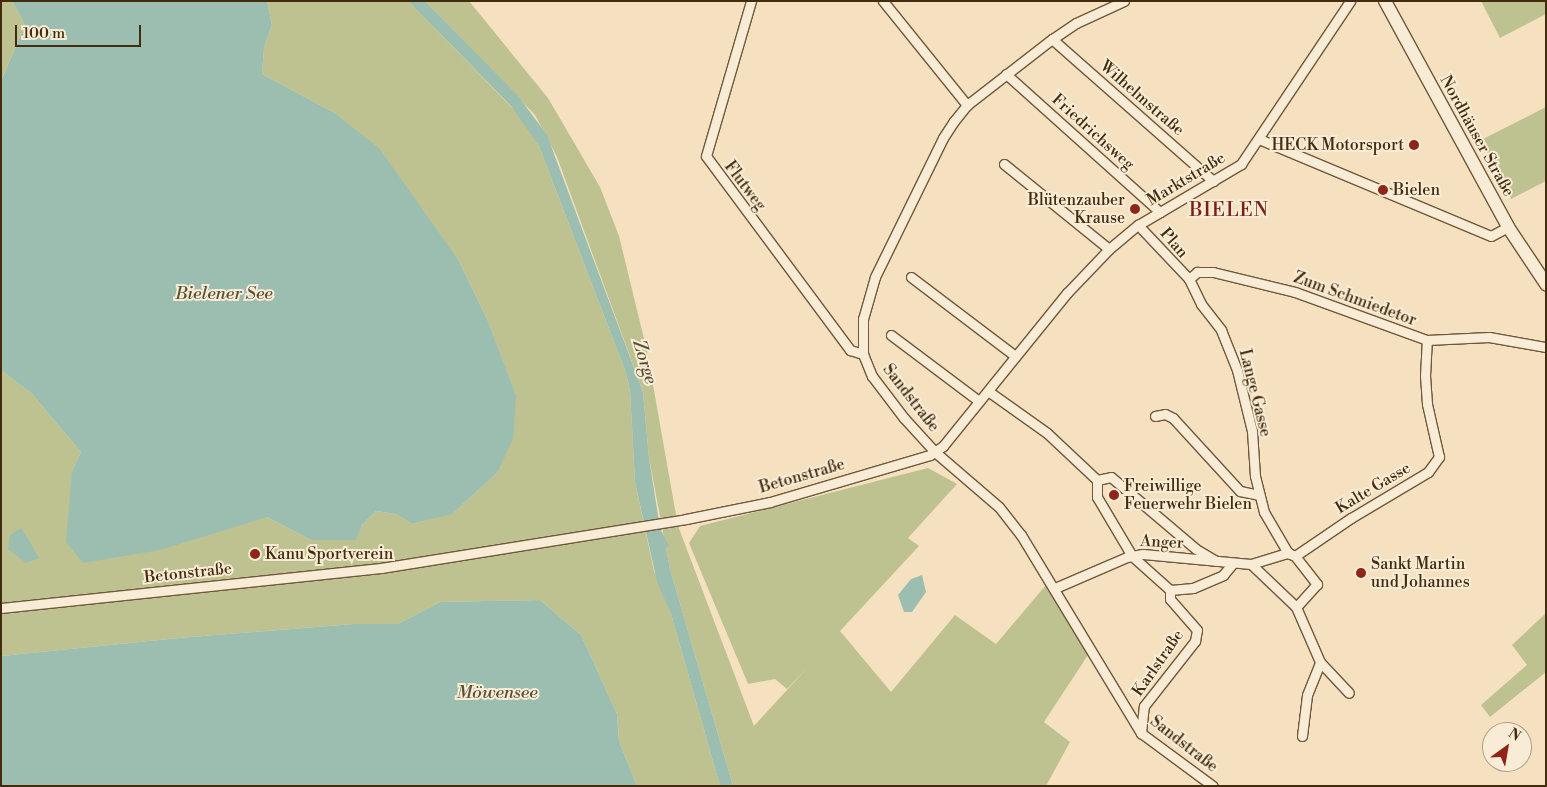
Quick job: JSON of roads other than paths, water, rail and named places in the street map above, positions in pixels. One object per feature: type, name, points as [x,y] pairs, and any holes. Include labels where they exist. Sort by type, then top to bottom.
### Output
[{"type":"main road","name":"Nordhäuser Straße","points":[[1385,1],[1508,227],[1546,284]]},
{"type":"street","name":"Flutweg","points":[[751,1],[706,156],[850,350],[863,354]]},
{"type":"street","points":[[882,1],[967,105]]},
{"type":"street","name":"Sandstraße","points":[[1124,1],[1076,23],[1052,39],[967,105],[943,138],[875,277],[863,319],[863,354],[890,400],[935,452],[999,507],[1055,588],[1140,732],[1213,786]]},
{"type":"street","name":"Marktstraße","points":[[935,452],[979,402],[1087,270],[1109,249],[1138,225],[1241,164],[1350,1]]},
{"type":"street","name":"Wilhelmstraße","points":[[1052,39],[1213,180]]},
{"type":"street","name":"Friedrichsweg","points":[[1006,74],[1160,212]]},
{"type":"street","points":[[1259,139],[1491,236],[1508,227]]},
{"type":"street","points":[[1004,164],[1109,249]]},
{"type":"street","name":"Plan","points":[[1138,225],[1189,279]]},
{"type":"street","name":"Zum Schmiedetor","points":[[1189,279],[1196,272],[1213,272],[1295,292],[1427,340],[1489,337],[1545,347]]},
{"type":"street","points":[[911,277],[1015,356]]},
{"type":"street","name":"Lange Gasse","points":[[1189,279],[1200,304],[1220,330],[1237,370],[1252,431],[1259,495],[1264,512],[1291,554],[1317,584],[1296,607]]},
{"type":"street","points":[[891,335],[979,402]]},
{"type":"street","name":"Kalte Gasse","points":[[1252,564],[1291,554],[1428,472],[1439,456],[1427,404],[1424,376],[1427,340]]},
{"type":"street","points":[[988,391],[1047,433],[1097,480]]},
{"type":"street","points":[[1155,416],[1166,414],[1173,418],[1240,492],[1259,495]]},
{"type":"street","name":"Betonstraße","points":[[1,608],[381,568],[676,520],[770,502],[935,452]]},
{"type":"street","name":"Anger","points":[[1216,561],[1196,549],[1111,477],[1097,480],[1098,496],[1132,556],[1153,554],[1233,563],[1252,564]]},
{"type":"street","points":[[1055,588],[1132,556],[1170,590],[1193,588],[1223,575],[1233,563]]},
{"type":"street","points":[[1252,564],[1296,607],[1320,662],[1349,693]]},
{"type":"street","name":"Karlstraße","points":[[1140,732],[1144,706],[1195,641],[1197,630],[1170,599],[1170,590]]},
{"type":"street","points":[[1302,736],[1307,695],[1320,662]]},
{"type":"water","name":"Bielener See","points":[[12,1],[267,1],[272,25],[264,48],[262,74],[333,112],[379,148],[459,261],[488,321],[516,396],[513,439],[497,473],[452,514],[412,524],[396,514],[376,511],[362,525],[356,540],[311,540],[267,517],[160,550],[83,563],[66,542],[72,472],[81,452],[32,394],[1,370],[1,81],[25,25]]},
{"type":"water","points":[[408,1],[425,1],[519,97],[547,135],[643,392],[649,458],[660,528],[669,546],[666,548],[670,569],[733,786],[720,786],[671,614],[657,582],[635,482],[630,391],[626,373],[539,146],[511,106]]},
{"type":"water","points":[[21,528],[39,558],[26,563],[8,549],[10,535]]},
{"type":"water","points":[[922,575],[926,592],[912,612],[904,612],[898,595],[911,579]]},
{"type":"water","name":"Möwensee","points":[[540,600],[581,635],[617,714],[619,741],[637,786],[1,786],[1,656],[179,638],[354,624],[398,624],[440,602]]},
{"type":"place","name":"HECK Motorsport","points":[[1414,145]]},
{"type":"place","name":"Bielen","points":[[1383,190]]},
{"type":"place","name":"Blütenzauber Krause","points":[[1135,209]]},
{"type":"place","name":"Freiwillige Feuerwehr Bielen","points":[[1114,495]]},
{"type":"place","name":"Kanu Sportverein","points":[[255,554]]},
{"type":"place","name":"Sankt Martin und Johannes","points":[[1361,573]]},
{"type":"district","name":"BIELEN","points":[[1229,211]]},
{"type":"water label","name":"Zorge","points":[[644,362]]}]
